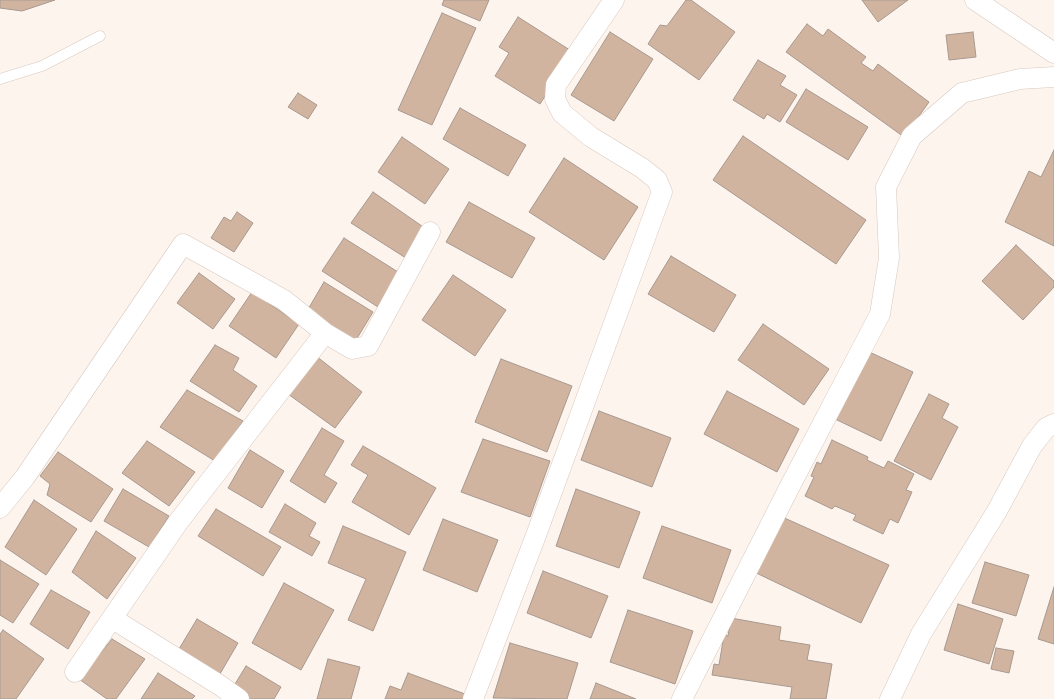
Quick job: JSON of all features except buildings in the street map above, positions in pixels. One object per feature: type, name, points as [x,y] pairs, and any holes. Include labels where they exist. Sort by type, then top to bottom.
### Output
[{"type":"street","points":[[473,699],[539,529],[662,192],[657,180],[642,168],[590,137],[562,113],[555,99],[556,85],[614,0]]},
{"type":"street","points":[[975,0],[1054,53]]},
{"type":"street","points":[[682,699],[788,488],[880,314],[889,258],[886,187],[912,136],[962,93],[1020,79],[1054,77]]},
{"type":"street","points":[[0,508],[25,477],[183,244],[284,300],[325,333],[352,349],[368,346],[430,232]]},
{"type":"street","points":[[75,672],[179,521],[325,333]]},
{"type":"street","points":[[890,699],[921,634],[996,511],[1032,446],[1046,428],[1054,424]]},
{"type":"street","points":[[113,619],[239,699]]},
{"type":"lane","points":[[0,79],[42,66],[100,36]]}]
